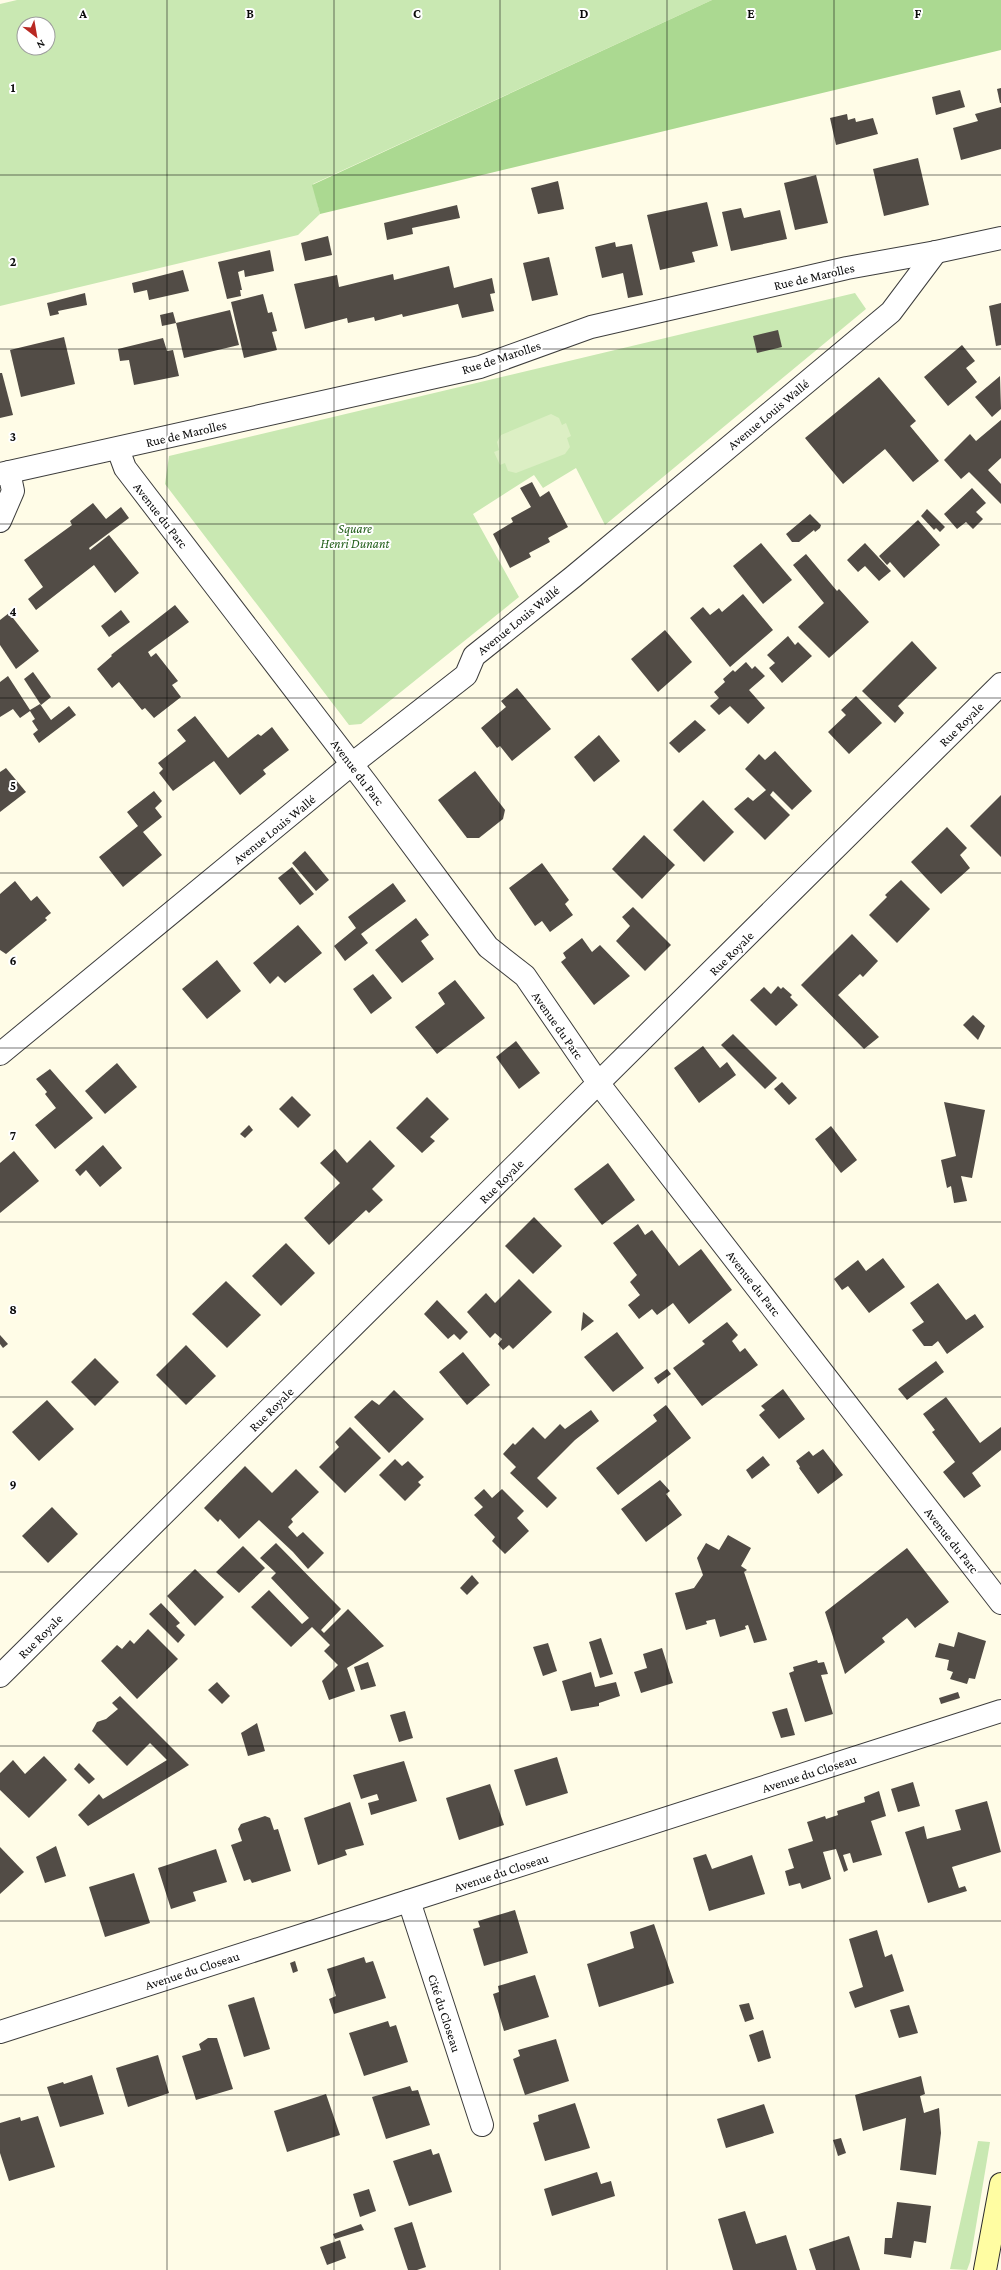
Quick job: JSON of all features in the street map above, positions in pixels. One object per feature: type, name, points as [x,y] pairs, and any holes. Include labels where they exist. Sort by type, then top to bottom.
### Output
[{"type":"main road","points":[[985,2270],[1001,2184]]},
{"type":"street","name":"Rue de Marolles","points":[[4,473],[480,366],[591,327],[847,268],[936,252],[1001,238]]},
{"type":"street","name":"Avenue Louis Wallé","points":[[0,1054],[352,764],[466,675],[474,656],[573,577],[891,312],[936,252]]},
{"type":"street","name":"Avenue du Parc","points":[[118,448],[125,468],[352,764],[488,947],[525,976],[599,1084],[1001,1603]]},
{"type":"street","points":[[0,520],[13,491],[4,473]]},
{"type":"street","name":"Rue Royale","points":[[0,1676],[1001,684]]},
{"type":"street","name":"Avenue du Closeau","points":[[0,2032],[1001,1711]]},
{"type":"street","name":"Cité du Closeau","points":[[409,1901],[482,2125]]},
{"type":"green space","points":[[17,0],[712,0],[313,184],[320,214],[298,235],[0,306],[0,4]]},
{"type":"green space","points":[[712,0],[1001,0],[1001,50],[320,214],[312,185]]},
{"type":"green space","name":"Square Henri Dunant","points":[[855,293],[866,309],[605,525],[576,468],[543,488],[534,475],[473,514],[519,597],[361,724],[349,725],[165,484],[169,456]]},
{"type":"green space","points":[[551,414],[559,418],[562,425],[566,423],[571,436],[567,438],[570,447],[565,454],[516,473],[508,471],[505,463],[500,465],[494,452],[499,450],[497,442],[501,435]]},
{"type":"green space","points":[[978,2141],[990,2142],[970,2262],[967,2270],[950,2269]]},
{"type":"building","points":[[1001,88],[1001,103],[1000,103],[997,89]]},
{"type":"building","points":[[960,90],[965,107],[936,115],[932,97]]},
{"type":"building","points":[[1001,107],[1001,149],[961,160],[953,128],[978,121],[975,114]]},
{"type":"building","points":[[847,114],[848,120],[855,118],[856,122],[873,118],[878,134],[836,145],[830,118]]},
{"type":"building","points":[[918,158],[929,205],[884,216],[873,169]]},
{"type":"building","points":[[816,175],[828,223],[795,230],[784,183]]},
{"type":"building","points":[[558,181],[564,209],[538,214],[531,188]]},
{"type":"building","points":[[707,202],[718,246],[692,252],[695,262],[660,270],[647,215]]},
{"type":"building","points":[[457,205],[460,218],[412,228],[413,234],[387,240],[384,223]]},
{"type":"building","points":[[741,208],[744,218],[780,210],[787,239],[731,251],[722,212]]},
{"type":"building","points":[[328,236],[332,255],[305,261],[301,243]]},
{"type":"building","points":[[615,242],[616,247],[632,244],[643,295],[628,298],[623,273],[602,278],[595,247]]},
{"type":"building","points":[[270,250],[274,271],[245,277],[244,270],[238,272],[242,290],[240,290],[241,296],[227,299],[218,262]]},
{"type":"building","points":[[549,257],[558,295],[532,301],[523,263]]},
{"type":"building","points":[[449,266],[454,288],[492,278],[495,293],[490,294],[494,311],[462,318],[458,304],[403,317],[402,314],[375,321],[374,317],[348,323],[347,318],[305,329],[294,284],[337,275],[339,287],[393,274],[394,280]]},
{"type":"building","points":[[183,270],[189,291],[149,300],[147,290],[134,293],[132,283]]},
{"type":"building","points":[[85,293],[87,305],[58,311],[59,314],[50,316],[47,303]]},
{"type":"building","points":[[263,294],[268,313],[272,312],[277,331],[272,332],[277,350],[244,358],[231,302]]},
{"type":"building","points":[[1001,303],[1001,345],[996,346],[989,306]]},
{"type":"building","points":[[230,310],[239,345],[184,358],[176,323]]},
{"type":"building","points":[[173,312],[176,323],[162,326],[160,315]]},
{"type":"building","points":[[778,330],[782,347],[757,353],[753,336]]},
{"type":"building","points":[[64,337],[75,384],[21,397],[10,350]]},
{"type":"building","points":[[163,338],[167,351],[173,350],[179,376],[134,385],[129,360],[120,361],[118,349]]},
{"type":"building","points":[[962,345],[975,361],[966,368],[977,382],[948,406],[924,377]]},
{"type":"building","points":[[0,373],[2,373],[13,415],[0,418]]},
{"type":"building","points":[[1000,376],[1001,409],[992,417],[975,397]]},
{"type":"building","points":[[879,377],[916,421],[910,426],[939,461],[913,482],[885,449],[843,484],[805,438]]},
{"type":"building","points":[[1001,420],[1001,458],[988,470],[1001,484],[1001,504],[969,472],[961,479],[944,460],[970,434],[976,441]]},
{"type":"building","points":[[532,482],[540,497],[549,491],[568,527],[548,538],[550,542],[529,553],[531,557],[510,568],[493,534],[513,522],[511,518],[531,507],[520,488]]},
{"type":"building","points":[[972,488],[986,503],[976,512],[983,519],[973,529],[966,522],[957,529],[944,514]]},
{"type":"building","points":[[93,503],[106,519],[121,507],[129,518],[89,548],[90,550],[109,535],[139,573],[115,593],[94,565],[36,610],[28,599],[43,587],[24,560],[72,525],[70,521]]},
{"type":"building","points":[[927,509],[945,527],[940,532],[936,528],[934,530],[921,516]]},
{"type":"building","points":[[810,514],[821,525],[820,528],[815,532],[814,530],[799,542],[792,542],[786,534]]},
{"type":"building","points":[[918,520],[940,545],[904,578],[890,562],[887,565],[879,556]]},
{"type":"building","points":[[761,543],[792,580],[763,604],[733,566]]},
{"type":"building","points":[[865,543],[891,571],[879,581],[865,566],[858,572],[847,560]]},
{"type":"building","points":[[806,554],[837,591],[839,589],[869,622],[829,658],[798,627],[824,603],[793,565]]},
{"type":"building","points":[[743,594],[773,630],[730,667],[690,618],[703,607],[710,615],[719,608],[722,612]]},
{"type":"building","points":[[175,605],[189,622],[148,652],[151,657],[156,653],[178,681],[172,685],[181,697],[154,718],[145,708],[142,710],[119,682],[112,688],[97,669],[112,656],[111,655]]},
{"type":"building","points":[[121,610],[130,622],[109,637],[101,626]]},
{"type":"building","points":[[9,613],[39,651],[16,669],[0,645],[0,620]]},
{"type":"building","points":[[665,630],[692,662],[658,692],[631,659]]},
{"type":"building","points":[[788,636],[795,645],[798,642],[812,656],[782,683],[769,668],[775,663],[767,655]]},
{"type":"building","points":[[912,641],[937,668],[898,706],[904,713],[895,723],[862,691]]},
{"type":"building","points":[[746,662],[752,669],[755,666],[765,676],[749,690],[765,708],[748,724],[730,706],[719,715],[710,706],[719,698],[714,692],[725,682],[723,679],[733,670],[735,672]]},
{"type":"building","points":[[33,672],[51,697],[41,705],[24,679]]},
{"type":"building","points":[[8,676],[30,710],[40,704],[51,720],[69,706],[76,715],[39,743],[33,734],[38,730],[32,721],[35,719],[30,711],[20,718],[13,709],[0,717],[0,682]]},
{"type":"building","points":[[517,688],[551,729],[512,761],[500,746],[497,748],[481,728],[506,707],[501,701]]},
{"type":"building","points":[[856,696],[882,723],[849,754],[828,732],[846,715],[841,710]]},
{"type":"building","points":[[195,716],[228,758],[258,734],[261,736],[272,727],[289,750],[263,770],[266,774],[240,795],[214,761],[173,791],[159,773],[163,769],[158,763],[186,741],[177,730]]},
{"type":"building","points":[[695,720],[706,730],[679,753],[669,743]]},
{"type":"building","points":[[599,735],[620,761],[594,782],[574,757]]},
{"type":"building","points":[[775,751],[812,791],[792,810],[773,791],[770,795],[790,815],[765,840],[734,809],[748,797],[753,801],[766,790],[745,769],[759,754],[765,760]]},
{"type":"building","points":[[6,768],[26,792],[0,812],[0,772]]},
{"type":"building","points":[[475,771],[505,810],[503,819],[479,838],[467,838],[438,800]]},
{"type":"building","points":[[154,791],[162,801],[155,808],[162,817],[143,832],[162,855],[123,887],[99,857],[138,826],[127,812]]},
{"type":"building","points":[[1001,795],[1001,857],[970,826]]},
{"type":"building","points":[[703,800],[734,832],[704,862],[673,830]]},
{"type":"building","points":[[947,827],[967,848],[960,855],[970,868],[941,894],[911,862]]},
{"type":"building","points":[[644,835],[675,865],[642,899],[612,869]]},
{"type":"building","points":[[305,851],[329,880],[316,891],[292,863]]},
{"type":"building","points":[[542,863],[569,900],[565,904],[573,915],[550,932],[542,921],[535,926],[509,888]]},
{"type":"building","points":[[292,867],[314,894],[300,905],[278,878]]},
{"type":"building","points":[[901,880],[930,909],[897,943],[869,915],[887,897],[885,895]]},
{"type":"building","points":[[15,881],[31,901],[37,896],[51,913],[45,918],[47,920],[6,954],[0,950],[0,894]]},
{"type":"building","points":[[393,883],[406,901],[361,934],[368,943],[345,961],[334,946],[356,928],[348,917]]},
{"type":"building","points":[[633,907],[671,945],[645,971],[616,941],[630,926],[622,917]]},
{"type":"building","points":[[416,918],[429,935],[421,941],[434,959],[402,983],[375,950]]},
{"type":"building","points":[[298,925],[322,953],[285,983],[278,976],[270,984],[253,963]]},
{"type":"building","points":[[852,934],[878,961],[863,977],[860,974],[838,995],[879,1037],[864,1049],[801,985]]},
{"type":"building","points":[[582,938],[592,952],[600,945],[630,976],[594,1005],[561,962],[566,958],[563,953]]},
{"type":"building","points":[[217,960],[241,991],[207,1019],[182,989]]},
{"type":"building","points":[[373,974],[392,998],[371,1014],[353,989]]},
{"type":"building","points":[[455,980],[485,1018],[437,1054],[415,1027],[445,1004],[438,993]]},
{"type":"building","points":[[778,986],[781,989],[783,987],[792,995],[790,997],[798,1005],[776,1026],[750,1000],[764,987],[771,994]]},
{"type":"building","points":[[973,1015],[985,1026],[978,1040],[963,1025]]},
{"type":"building","points":[[733,1034],[777,1078],[765,1089],[721,1045]]},
{"type":"building","points":[[516,1041],[540,1073],[519,1089],[496,1057]]},
{"type":"building","points":[[703,1046],[720,1068],[727,1062],[736,1075],[699,1103],[674,1068]]},
{"type":"building","points":[[117,1063],[137,1087],[105,1114],[85,1091]]},
{"type":"building","points":[[50,1069],[93,1118],[55,1149],[35,1125],[56,1108],[45,1094],[47,1092],[36,1079]]},
{"type":"building","points":[[782,1082],[797,1098],[789,1105],[774,1089]]},
{"type":"building","points":[[292,1096],[311,1115],[298,1128],[279,1109]]},
{"type":"building","points":[[427,1097],[449,1119],[430,1137],[435,1141],[422,1153],[396,1128]]},
{"type":"building","points":[[944,1102],[985,1110],[972,1178],[961,1176],[967,1201],[954,1203],[951,1186],[947,1188],[941,1160],[956,1156]]},
{"type":"building","points":[[249,1125],[253,1130],[245,1138],[240,1134]]},
{"type":"building","points":[[831,1126],[857,1160],[841,1173],[815,1139]]},
{"type":"building","points":[[370,1140],[395,1166],[372,1189],[383,1200],[369,1213],[366,1210],[329,1245],[304,1218],[340,1183],[320,1163],[335,1149],[347,1163]]},
{"type":"building","points":[[103,1145],[122,1168],[100,1187],[86,1170],[80,1176],[75,1170]]},
{"type":"building","points":[[14,1151],[39,1181],[0,1213],[0,1163]]},
{"type":"building","points":[[608,1163],[635,1200],[602,1225],[574,1189]]},
{"type":"building","points":[[534,1217],[562,1246],[533,1274],[505,1246]]},
{"type":"building","points":[[638,1224],[645,1235],[652,1230],[679,1266],[701,1249],[732,1290],[689,1324],[673,1303],[657,1315],[652,1309],[639,1319],[628,1305],[640,1295],[630,1282],[637,1275],[613,1243]]},
{"type":"building","points":[[286,1243],[315,1273],[281,1306],[252,1276]]},
{"type":"building","points":[[883,1258],[905,1287],[869,1313],[848,1286],[842,1290],[834,1279],[858,1260],[866,1271]]},
{"type":"building","points":[[519,1279],[552,1312],[513,1349],[509,1345],[503,1350],[498,1344],[502,1339],[495,1333],[490,1338],[467,1312],[486,1293],[495,1303]]},
{"type":"building","points":[[226,1281],[261,1315],[227,1348],[192,1314]]},
{"type":"building","points":[[938,1283],[966,1320],[975,1314],[984,1327],[947,1354],[938,1341],[932,1346],[924,1346],[912,1330],[924,1322],[910,1303]]},
{"type":"building","points":[[437,1300],[468,1332],[460,1340],[454,1334],[448,1339],[424,1314]]},
{"type":"building","points":[[583,1312],[594,1321],[581,1331]]},
{"type":"building","points":[[727,1322],[738,1335],[732,1341],[740,1352],[745,1348],[758,1365],[702,1406],[673,1368],[705,1344],[702,1341]]},
{"type":"building","points":[[617,1332],[644,1368],[613,1392],[584,1357]]},
{"type":"building","points":[[0,1335],[8,1344],[3,1348],[0,1344]]},
{"type":"building","points":[[186,1345],[216,1376],[186,1405],[156,1375]]},
{"type":"building","points":[[463,1352],[490,1385],[467,1405],[439,1372]]},
{"type":"building","points":[[95,1358],[119,1382],[95,1406],[71,1382]]},
{"type":"building","points":[[936,1361],[944,1372],[907,1400],[898,1389]]},
{"type":"building","points":[[667,1369],[671,1374],[658,1384],[654,1378]]},
{"type":"building","points":[[783,1389],[805,1419],[779,1439],[759,1415],[765,1410],[761,1406]]},
{"type":"building","points":[[394,1390],[424,1419],[389,1453],[354,1417],[372,1400],[379,1405]]},
{"type":"building","points":[[946,1397],[980,1443],[1001,1427],[1001,1450],[972,1473],[981,1486],[964,1498],[943,1472],[955,1462],[932,1432],[935,1430],[923,1414]]},
{"type":"building","points":[[47,1400],[74,1429],[39,1461],[12,1432]]},
{"type":"building","points":[[666,1405],[691,1438],[618,1495],[596,1468],[657,1421],[653,1415]]},
{"type":"building","points":[[591,1410],[599,1421],[575,1440],[537,1478],[557,1498],[547,1508],[510,1473],[516,1467],[503,1454],[513,1443],[515,1445],[533,1427],[545,1439],[560,1424],[565,1429]]},
{"type":"building","points":[[350,1427],[381,1458],[345,1493],[319,1467],[339,1447],[335,1442]]},
{"type":"building","points":[[823,1449],[843,1475],[818,1494],[799,1468],[800,1467],[796,1461],[809,1451],[813,1456]]},
{"type":"building","points":[[763,1456],[770,1465],[752,1479],[746,1470]]},
{"type":"building","points":[[395,1459],[402,1466],[408,1461],[424,1477],[418,1482],[421,1485],[405,1501],[379,1475]]},
{"type":"building","points":[[245,1466],[272,1493],[296,1469],[319,1492],[291,1519],[293,1522],[288,1527],[297,1537],[303,1532],[324,1553],[308,1569],[293,1552],[259,1520],[239,1539],[220,1519],[218,1522],[204,1508]]},
{"type":"building","points":[[660,1480],[670,1491],[666,1494],[682,1515],[646,1542],[621,1509]]},
{"type":"building","points":[[484,1489],[492,1498],[502,1489],[524,1511],[517,1518],[529,1531],[505,1554],[492,1541],[495,1537],[474,1515],[483,1507],[474,1498]]},
{"type":"building","points":[[52,1507],[78,1534],[48,1563],[22,1536]]},
{"type":"building","points":[[728,1535],[751,1548],[741,1566],[747,1570],[744,1572],[767,1640],[754,1643],[748,1625],[745,1626],[746,1629],[720,1637],[715,1619],[706,1621],[707,1624],[686,1630],[675,1593],[694,1588],[703,1575],[697,1558],[706,1543],[719,1550]]},
{"type":"building","points":[[276,1543],[341,1609],[321,1630],[324,1633],[348,1609],[384,1646],[347,1668],[355,1691],[329,1700],[322,1681],[338,1665],[324,1651],[330,1645],[312,1627],[291,1647],[251,1607],[269,1590],[302,1624],[309,1618],[271,1578],[276,1573],[260,1558]]},
{"type":"building","points":[[243,1546],[265,1568],[239,1593],[216,1572]]},
{"type":"building","points":[[907,1548],[949,1602],[915,1628],[907,1618],[882,1638],[885,1642],[845,1674],[825,1612]]},
{"type":"building","points":[[195,1569],[224,1597],[195,1626],[167,1596]]},
{"type":"building","points":[[472,1575],[479,1583],[467,1595],[460,1588]]},
{"type":"building","points":[[161,1603],[180,1623],[176,1626],[185,1635],[178,1643],[149,1614]]},
{"type":"building","points":[[148,1629],[178,1659],[137,1699],[101,1661],[117,1645],[122,1649],[130,1640],[134,1644]]},
{"type":"building","points":[[958,1632],[986,1641],[975,1679],[969,1678],[967,1684],[950,1679],[953,1672],[947,1670],[949,1660],[935,1657],[939,1643],[954,1647]]},
{"type":"building","points":[[601,1638],[613,1674],[600,1678],[589,1642]]},
{"type":"building","points":[[548,1643],[557,1671],[543,1676],[533,1647]]},
{"type":"building","points":[[662,1648],[673,1683],[641,1693],[634,1672],[647,1668],[643,1654]]},
{"type":"building","points":[[817,1660],[818,1663],[824,1662],[828,1674],[821,1675],[833,1714],[805,1722],[789,1673],[794,1671],[793,1667]]},
{"type":"building","points":[[368,1662],[376,1686],[361,1690],[354,1667]]},
{"type":"building","points":[[591,1672],[595,1687],[616,1682],[620,1696],[599,1703],[599,1706],[571,1711],[562,1681]]},
{"type":"building","points":[[217,1682],[230,1696],[222,1704],[208,1690]]},
{"type":"building","points":[[958,1692],[960,1698],[941,1704],[939,1698]]},
{"type":"building","points":[[120,1696],[189,1765],[88,1826],[78,1815],[99,1794],[103,1799],[167,1760],[150,1743],[127,1766],[92,1731],[97,1722],[106,1719],[118,1709],[112,1703]]},
{"type":"building","points":[[787,1708],[795,1735],[781,1738],[772,1712]]},
{"type":"building","points":[[405,1711],[413,1738],[399,1742],[390,1715]]},
{"type":"building","points":[[257,1723],[265,1751],[248,1756],[241,1733]]},
{"type":"building","points":[[44,1756],[67,1780],[29,1818],[0,1790],[0,1773],[13,1760],[25,1774]]},
{"type":"building","points":[[557,1757],[568,1793],[526,1806],[514,1770]]},
{"type":"building","points":[[404,1761],[417,1801],[371,1815],[368,1803],[379,1800],[377,1794],[361,1799],[353,1775]]},
{"type":"building","points":[[79,1763],[95,1779],[89,1784],[74,1769]]},
{"type":"building","points":[[913,1782],[920,1806],[898,1812],[891,1789]]},
{"type":"building","points":[[490,1784],[504,1825],[459,1840],[446,1798]]},
{"type":"building","points":[[879,1791],[886,1816],[871,1821],[882,1855],[853,1863],[850,1853],[843,1855],[848,1870],[844,1872],[836,1849],[823,1852],[831,1879],[802,1889],[800,1883],[789,1886],[785,1871],[794,1868],[788,1849],[813,1841],[807,1822],[825,1816],[826,1819],[838,1815],[837,1811],[865,1802],[864,1797]]},
{"type":"building","points":[[987,1801],[1001,1852],[952,1867],[959,1888],[965,1886],[967,1891],[928,1903],[905,1832],[924,1826],[927,1839],[961,1830],[955,1810]]},
{"type":"building","points":[[350,1802],[364,1845],[345,1850],[347,1855],[318,1865],[304,1818]]},
{"type":"building","points":[[265,1816],[270,1818],[274,1830],[278,1829],[291,1871],[252,1883],[250,1879],[244,1881],[231,1845],[242,1841],[238,1829],[241,1824]]},
{"type":"building","points":[[56,1846],[66,1876],[45,1883],[36,1857]]},
{"type":"building","points":[[0,1847],[24,1872],[0,1894]]},
{"type":"building","points":[[216,1849],[227,1882],[193,1892],[196,1901],[171,1909],[158,1868]]},
{"type":"building","points":[[706,1854],[712,1869],[752,1855],[765,1894],[709,1911],[693,1858]]},
{"type":"building","points":[[134,1873],[150,1923],[105,1937],[89,1887]]},
{"type":"building","points":[[515,1910],[528,1953],[484,1966],[473,1929],[480,1927],[478,1921]]},
{"type":"building","points":[[654,1924],[674,1983],[599,2007],[587,1964],[634,1948],[630,1932]]},
{"type":"building","points":[[877,1930],[885,1957],[892,1954],[904,1991],[855,2008],[849,1992],[863,1987],[849,1939]]},
{"type":"building","points":[[364,1957],[366,1963],[373,1961],[386,1998],[334,2014],[329,1999],[336,1996],[327,1969]]},
{"type":"building","points":[[295,1961],[298,1971],[293,1973],[290,1963]]},
{"type":"building","points":[[535,1975],[549,2017],[504,2031],[493,1994],[499,1992],[498,1986]]},
{"type":"building","points":[[254,1997],[270,2049],[244,2057],[228,2005]]},
{"type":"building","points":[[749,2003],[754,2019],[745,2022],[739,2005]]},
{"type":"building","points":[[909,2005],[918,2033],[899,2038],[890,2010]]},
{"type":"building","points":[[388,2021],[390,2027],[396,2025],[408,2062],[364,2076],[349,2033]]},
{"type":"building","points":[[763,2030],[771,2058],[758,2062],[749,2035]]},
{"type":"building","points":[[208,2038],[217,2038],[233,2089],[196,2100],[182,2056],[201,2050],[199,2044]]},
{"type":"building","points":[[556,2039],[569,2081],[525,2095],[513,2059],[520,2056],[518,2050]]},
{"type":"building","points":[[158,2055],[169,2093],[128,2107],[116,2068]]},
{"type":"building","points":[[92,2075],[104,2114],[60,2127],[47,2087],[63,2082],[64,2084]]},
{"type":"building","points":[[921,2076],[925,2094],[920,2096],[924,2113],[939,2108],[941,2133],[936,2175],[900,2170],[906,2118],[863,2131],[855,2095]]},
{"type":"building","points":[[410,2086],[412,2091],[418,2090],[430,2125],[386,2139],[372,2097]]},
{"type":"building","points":[[326,2094],[340,2135],[287,2152],[274,2111]]},
{"type":"building","points":[[575,2103],[590,2148],[545,2161],[533,2123],[539,2121],[538,2115]]},
{"type":"building","points":[[764,2104],[774,2133],[726,2148],[717,2119]]},
{"type":"building","points":[[38,2116],[55,2167],[9,2181],[0,2153],[0,2123],[20,2117],[21,2121]]},
{"type":"building","points":[[841,2138],[846,2153],[838,2156],[833,2140]]},
{"type":"building","points":[[431,2149],[433,2155],[439,2153],[452,2192],[409,2206],[393,2161]]},
{"type":"building","points":[[597,2172],[601,2184],[611,2181],[615,2196],[552,2216],[544,2189]]},
{"type":"building","points":[[369,2189],[376,2211],[360,2217],[353,2194]]},
{"type":"building","points":[[897,2202],[931,2206],[926,2243],[914,2241],[911,2258],[884,2254],[885,2238],[892,2238]]},
{"type":"building","points":[[745,2211],[756,2244],[786,2235],[797,2270],[733,2270],[718,2219]]},
{"type":"building","points":[[412,2222],[426,2267],[417,2270],[408,2270],[394,2228]]},
{"type":"building","points":[[361,2224],[364,2230],[335,2239],[333,2234]]},
{"type":"building","points":[[849,2236],[860,2270],[816,2270],[809,2249]]},
{"type":"building","points":[[340,2240],[346,2258],[327,2265],[320,2247]]}]
